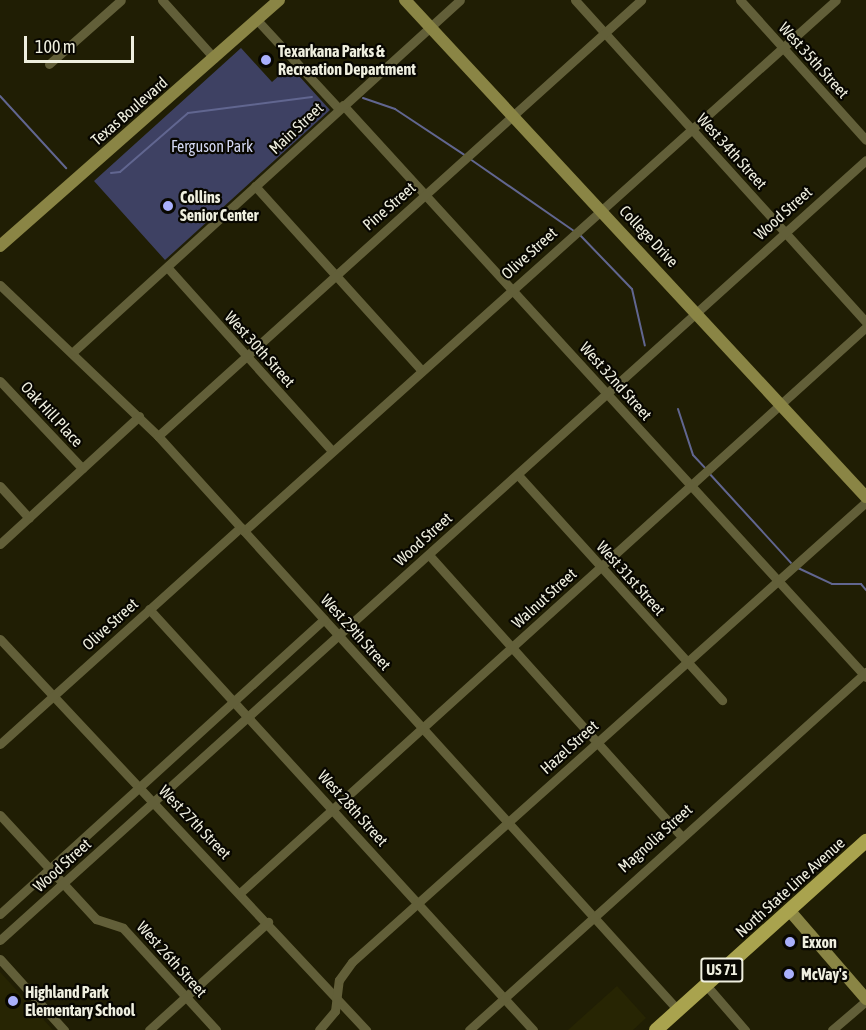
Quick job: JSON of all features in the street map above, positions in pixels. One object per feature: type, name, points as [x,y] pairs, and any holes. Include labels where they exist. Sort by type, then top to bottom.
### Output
[{"type":"main road","name":"North State Line Avenue","points":[[656,1030],[866,841]]},
{"type":"street","points":[[49,64],[121,0]]},
{"type":"street","points":[[162,0],[214,58]]},
{"type":"street","name":"Texas Boulevard","points":[[0,246],[279,0]]},
{"type":"street","name":"College Drive","points":[[405,0],[601,208],[866,497]]},
{"type":"street","name":"Main Street","points":[[74,352],[460,0]]},
{"type":"street","name":"West 34th Street","points":[[575,0],[866,322]]},
{"type":"street","name":"Pine Street","points":[[158,436],[334,274],[641,0]]},
{"type":"street","name":"West 35th Street","points":[[740,0],[866,140]]},
{"type":"street","name":"Olive Street","points":[[0,744],[149,609],[332,451],[690,127],[836,0]]},
{"type":"street","name":"West 32nd Street","points":[[257,20],[425,195],[865,675]]},
{"type":"street","name":"Wood Street","points":[[0,940],[608,395],[696,312],[866,160]]},
{"type":"street","points":[[255,186],[421,370]]},
{"type":"street","name":"West 30th Street","points":[[167,267],[332,451]]},
{"type":"street","name":"West 29th Street","points":[[0,285],[140,416],[678,1010]]},
{"type":"street","name":"Walnut Street","points":[[241,892],[866,327]]},
{"type":"street","name":"Oak Hill Place","points":[[0,381],[82,468]]},
{"type":"street","points":[[0,544],[140,416]]},
{"type":"street","name":"West 31st Street","points":[[518,475],[722,700]]},
{"type":"street","points":[[0,486],[29,518]]},
{"type":"street","name":"Hazel Street","points":[[319,1030],[335,1011],[339,980],[352,962],[866,502]]},
{"type":"street","points":[[429,555],[680,835]]},
{"type":"street","name":"West 28th Street","points":[[149,609],[334,809],[533,1030]]},
{"type":"street","name":"Wood Street","points":[[0,914],[324,619]]},
{"type":"street","name":"West 27th Street","points":[[0,639],[241,892],[366,1030]]},
{"type":"street","name":"Magnolia Street","points":[[469,1030],[680,835],[865,675]]},
{"type":"street","name":"West 26th Street","points":[[0,815],[96,919],[123,928],[216,1030]]},
{"type":"street","points":[[789,910],[865,996],[832,1030]]},
{"type":"street","points":[[149,1030],[268,922]]},
{"type":"street","points":[[0,959],[64,1030]]},
{"type":"street","points":[[706,985],[745,1030]]},
{"type":"shaded area","name":"Highland Park Elementary School","points":[[0,972],[53,1030],[0,1030]]},
{"type":"shaded area","points":[[617,986],[646,1018],[633,1030],[568,1030]]},
{"type":"green space","name":"Ferguson Park","points":[[241,48],[272,82],[290,66],[330,110],[165,260],[94,181]]},
{"type":"waterway","points":[[0,96],[66,168]]},
{"type":"waterway","points":[[111,173],[120,172],[188,113],[312,97]]},
{"type":"waterway","points":[[363,98],[395,109],[466,156]]},
{"type":"waterway","points":[[470,159],[574,231]]},
{"type":"waterway","points":[[579,234],[632,289],[645,346]]},
{"type":"waterway","points":[[678,409],[693,455],[705,468]]},
{"type":"waterway","points":[[708,472],[791,563]]},
{"type":"waterway","points":[[798,568],[832,584],[861,584],[866,590]]},
{"type":"place","name":"Texarkana Parks & Recreation Department","points":[[266,60]]},
{"type":"place","name":"Collins Senior Center","points":[[168,206]]},
{"type":"place","name":"Exxon","points":[[790,942]]},
{"type":"place","name":"McVay's","points":[[789,974]]},
{"type":"place","name":"Highland Park Elementary School","points":[[13,1001]]}]
